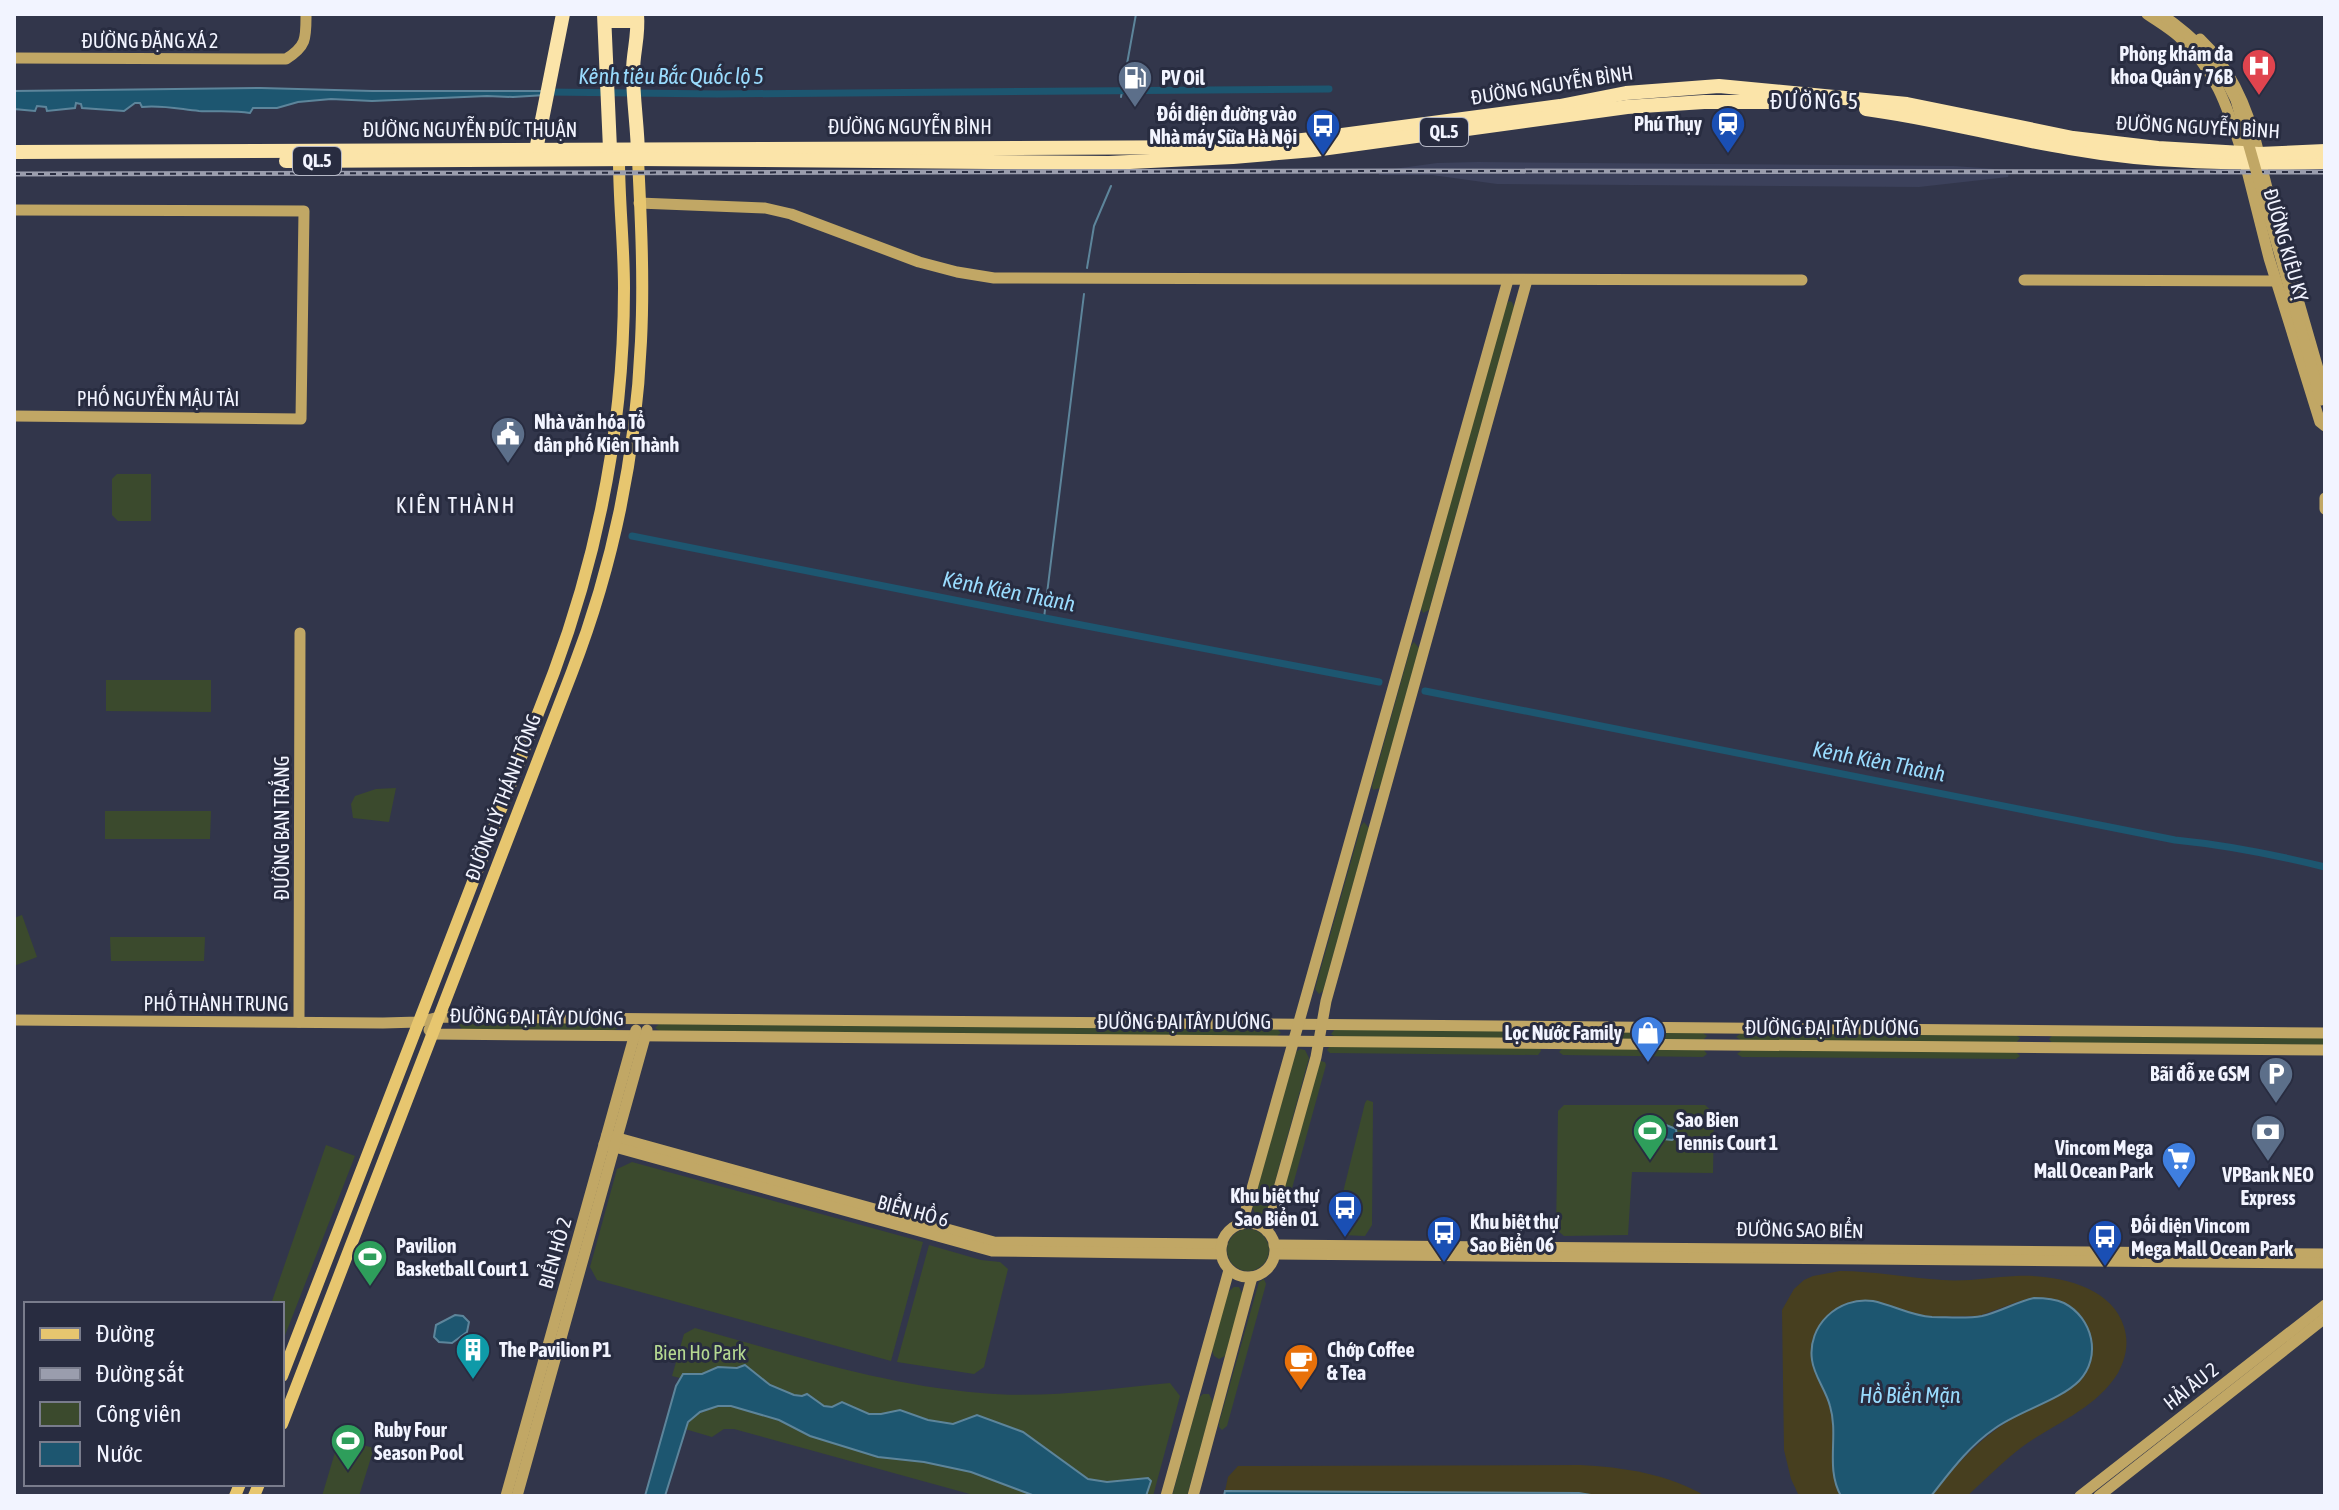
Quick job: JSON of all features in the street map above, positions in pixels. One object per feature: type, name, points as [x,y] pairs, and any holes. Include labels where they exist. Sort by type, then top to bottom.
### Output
[{"type":"highway","points":[[536,150],[563,14]]},
{"type":"highway","points":[[615,154],[604,18],[637,18],[633,85],[638,153]]},
{"type":"highway","name":"ĐƯỜNG NGUYỄN BÌNH","points":[[638,153],[1233,147],[1560,106],[1626,93],[1719,86],[1907,104],[2073,138],[2243,158],[2325,162]]},
{"type":"highway","name":"ĐƯỜNG NGUYỄN BÌNH","points":[[638,153],[1109,163],[1314,150],[1627,107],[1756,101],[1904,114],[2071,149],[2127,156],[2155,159],[2243,158]]},
{"type":"highway","points":[[1109,163],[1110,147]]},
{"type":"highway","name":"ĐƯỜNG NGUYỄN ĐỨC THUẬN","points":[[14,152],[536,150],[615,154]]},
{"type":"highway","name":"ĐƯỜNG NGUYỄN BÌNH","points":[[2260,159],[2325,151]]},
{"type":"highway","name":"ĐƯỜNG NGUYỄN ĐỨC THUẬN","points":[[14,162],[638,153]]},
{"type":"main road","name":"ĐƯỜNG LÝ THÁNH TÔNG","points":[[284,1419],[576,662],[607,565],[628,470],[638,393],[642,301],[638,153]]},
{"type":"main road","name":"ĐƯỜNG LÝ THÁNH TÔNG","points":[[284,1371],[560,657],[587,573],[605,492],[618,406],[624,300],[615,154]]},
{"type":"main road","points":[[624,300],[642,301]]},
{"type":"main road","points":[[560,657],[576,662]]},
{"type":"street","name":"ĐƯỜNG ĐẶNG XÁ 2","points":[[14,58],[286,59],[299,51],[306,37],[306,14]]},
{"type":"street","name":"ĐƯỜNG KIÊU KỴ","points":[[2147,14],[2178,36],[2207,70],[2226,104],[2276,281],[2320,422],[2325,426]]},
{"type":"street","points":[[2161,14],[2187,32],[2218,65],[2236,100],[2323,397]]},
{"type":"street","name":"ĐƯỜNG KIÊU KỴ","points":[[2169,14],[2187,27],[2225,66],[2243,104],[2323,397],[2325,414]]},
{"type":"street","points":[[639,203],[765,208],[791,214],[919,262],[994,278],[1802,280]]},
{"type":"street","name":"PHỐ NGUYỄN MẬU TÀI","points":[[14,210],[304,211],[301,419],[14,416]]},
{"type":"street","points":[[1242,1224],[1508,280]]},
{"type":"street","points":[[1267,1231],[1319,1041],[1326,1001],[1527,280]]},
{"type":"street","points":[[2024,280],[2276,281]]},
{"type":"street","points":[[2325,498],[2325,509]]},
{"type":"street","points":[[1411,625],[1429,630]]},
{"type":"street","name":"ĐƯỜNG BAN TRẮNG","points":[[299,1022],[300,633]]},
{"type":"street","points":[[1361,806],[1379,811]]},
{"type":"street","name":"ĐƯỜNG ĐẠI TÂY DƯƠNG","points":[[419,1022],[439,1017],[2325,1033]]},
{"type":"street","name":"BIỂN HỒ 2","points":[[506,1496],[644,1019]]},
{"type":"street","name":"PHỐ THÀNH TRUNG","points":[[14,1020],[419,1022]]},
{"type":"street","name":"ĐƯỜNG ĐẠI TÂY DƯƠNG","points":[[419,1022],[433,1034],[2325,1050]]},
{"type":"street","name":"BIỂN HỒ 2","points":[[517,1496],[610,1141]]},
{"type":"street","name":"BIỂN HỒ 6","points":[[610,1141],[992,1241],[1221,1249]]},
{"type":"street","points":[[1242,1224],[1256,1224],[1267,1231],[1275,1249],[1272,1263],[1266,1271],[1252,1277],[1238,1276],[1229,1270],[1221,1249],[1227,1233],[1242,1224]]},
{"type":"street","name":"ĐƯỜNG SAO BIỂN","points":[[1275,1249],[2265,1258],[2325,1263]]},
{"type":"street","name":"ĐƯỜNG SAO BIỂN","points":[[2265,1258],[2325,1254]]},
{"type":"street","points":[[1166,1496],[1229,1270]]},
{"type":"street","points":[[1193,1496],[1252,1277]]},
{"type":"street","name":"HẢI ÂU 2","points":[[2080,1496],[2325,1305]]},
{"type":"street","name":"HẢI ÂU 2","points":[[2099,1496],[2325,1318]]},
{"type":"shaded area","points":[[1437,163],[1954,166],[2008,170],[2009,173],[2008,177],[1919,187],[1497,184],[1432,175],[1379,175],[1379,171]]},
{"type":"green space","points":[[1509,301],[1514,307],[1429,610],[1423,613],[1421,608]]},
{"type":"green space","points":[[117,474],[151,474],[151,521],[118,521],[112,515],[112,479]]},
{"type":"green space","points":[[1414,642],[1419,648],[1380,788],[1373,790],[1372,786]]},
{"type":"green space","points":[[106,680],[211,680],[211,712],[106,711]]},
{"type":"green space","points":[[396,788],[389,822],[353,818],[351,804],[355,796],[376,789]]},
{"type":"green space","points":[[105,811],[211,811],[210,839],[105,839]]},
{"type":"green space","points":[[1364,822],[1369,828],[1323,991],[1319,994],[1315,989]]},
{"type":"green space","points":[[22,915],[37,957],[14,966],[14,918]]},
{"type":"green space","points":[[110,937],[205,937],[204,961],[111,961]]},
{"type":"green space","points":[[464,1022],[614,1023],[620,1027],[614,1030],[462,1029],[459,1025]]},
{"type":"green space","points":[[659,1024],[1277,1029],[1281,1033],[1277,1036],[660,1031],[655,1028]]},
{"type":"green space","points":[[1335,1029],[1703,1033],[1707,1036],[1703,1040],[1335,1037],[1331,1034]]},
{"type":"green space","points":[[1741,1033],[2016,1035],[2020,1038],[2016,1043],[1741,1040],[1736,1037]]},
{"type":"green space","points":[[2052,1036],[2325,1038],[2325,1045],[2052,1043],[2049,1039]]},
{"type":"green space","points":[[1330,1046],[1540,1048],[1541,1051],[1538,1055],[1330,1053],[1327,1050]]},
{"type":"green space","points":[[1563,1048],[1703,1049],[1707,1054],[1703,1057],[1563,1055],[1559,1052]]},
{"type":"green space","points":[[1305,1050],[1309,1058],[1267,1211],[1260,1215],[1255,1213],[1252,1206],[1296,1052]]},
{"type":"green space","points":[[1742,1050],[2016,1052],[2020,1056],[2016,1059],[1742,1057],[1737,1054]]},
{"type":"green space","points":[[1320,1061],[1326,1065],[1283,1221],[1279,1224],[1275,1220]]},
{"type":"green space","points":[[1367,1100],[1373,1102],[1372,1225],[1365,1236],[1342,1235],[1335,1225]]},
{"type":"green space","points":[[1564,1105],[1705,1105],[1714,1113],[1713,1173],[1632,1172],[1628,1235],[1564,1236],[1556,1229],[1558,1111]]},
{"type":"green space","points":[[326,1145],[355,1156],[284,1338],[284,1302],[272,1302]]},
{"type":"green space","points":[[632,1162],[923,1242],[891,1361],[597,1280],[590,1267],[617,1169]]},
{"type":"green space","points":[[1248,1229],[1263,1235],[1269,1250],[1263,1265],[1248,1271],[1233,1265],[1227,1250],[1233,1235]]},
{"type":"green space","points":[[929,1245],[981,1260],[1000,1262],[1008,1269],[984,1367],[974,1374],[897,1362]]},
{"type":"green space","points":[[1264,1279],[1266,1284],[1227,1426],[1222,1430],[1219,1423],[1259,1282]]},
{"type":"green space","points":[[1239,1287],[1243,1295],[1225,1356],[1219,1359],[1212,1350],[1228,1292]]},
{"type":"green space","name":"Bien Ho Park","points":[[695,1328],[836,1367],[944,1389],[1028,1395],[1170,1383],[1180,1396],[1153,1496],[1146,1496],[1148,1478],[1107,1482],[1088,1479],[1023,1432],[977,1415],[953,1424],[928,1420],[900,1410],[869,1414],[842,1402],[832,1407],[823,1406],[810,1395],[794,1395],[770,1385],[745,1365],[702,1374],[686,1373],[680,1378],[672,1376],[684,1334]]},
{"type":"green space","points":[[1209,1394],[1213,1402],[1187,1496],[1172,1496],[1199,1398]]},
{"type":"green space","points":[[718,1406],[731,1406],[779,1420],[811,1436],[878,1457],[971,1472],[1035,1496],[977,1496],[734,1429],[724,1429],[712,1437],[685,1429],[693,1416]]},
{"type":"green space","name":"Ruby Four Season Pool","points":[[339,1439],[374,1448],[359,1496],[322,1496]]},
{"type":"sand","points":[[1840,1271],[1952,1280],[2031,1276],[2080,1285],[2107,1301],[2117,1313],[2126,1339],[2123,1362],[2109,1386],[2098,1397],[2022,1447],[1967,1496],[1931,1496],[1971,1451],[2019,1414],[2020,1301],[1979,1316],[1928,1317],[1901,1311],[1815,1334],[1813,1357],[1832,1410],[1835,1475],[1841,1496],[1799,1496],[1784,1450],[1782,1310],[1794,1289],[1804,1280]]},
{"type":"sand","points":[[1580,1465],[1645,1473],[1676,1482],[1705,1496],[1225,1491],[1228,1477],[1238,1466]]},
{"type":"water","points":[[261,88],[552,91],[546,95],[513,97],[372,101],[331,99],[298,102],[277,108],[253,108],[250,113],[142,107],[140,103],[124,111],[82,108],[81,104],[76,103],[75,108],[47,111],[46,107],[37,106],[35,111],[14,109],[14,91]]},
{"type":"water","points":[[1661,1123],[1676,1129],[1677,1137],[1663,1139],[1656,1146],[1649,1140],[1640,1139],[1639,1133],[1643,1129],[1651,1129]]},
{"type":"water","name":"Hồ Biển Mặn","points":[[2034,1298],[2064,1303],[2082,1318],[2088,1328],[2092,1350],[2086,1371],[2079,1381],[1985,1436],[1960,1460],[1931,1496],[1841,1496],[1834,1474],[1830,1406],[1812,1360],[1814,1336],[1828,1316],[1848,1303],[1873,1301],[1924,1316],[1976,1317]]},
{"type":"water","points":[[455,1315],[463,1316],[469,1322],[467,1332],[452,1343],[439,1342],[434,1337],[436,1325]]},
{"type":"water","points":[[745,1365],[770,1385],[794,1395],[807,1394],[824,1406],[832,1407],[842,1402],[869,1414],[900,1410],[928,1420],[953,1424],[977,1415],[1023,1432],[1088,1479],[1107,1482],[1148,1478],[1151,1481],[1146,1496],[1035,1496],[971,1472],[878,1457],[810,1436],[779,1420],[731,1406],[718,1406],[700,1412],[688,1422],[665,1496],[645,1496],[676,1386],[683,1374],[702,1374],[718,1367],[737,1368]]},
{"type":"water","points":[[1225,1491],[1579,1493],[1597,1496],[1224,1496]]},
{"type":"waterway","points":[[1121,97],[1136,14]]},
{"type":"waterway","name":"Kênh tiêu Bắc Quốc lộ 5","points":[[548,92],[717,94],[1329,89]]},
{"type":"waterway","points":[[1087,268],[1094,226],[1111,186]]},
{"type":"waterway","points":[[1044,618],[1084,294]]},
{"type":"waterway","name":"Kênh Kiên Thành","points":[[632,536],[1379,682]]},
{"type":"waterway","name":"Kênh Kiên Thành","points":[[1425,691],[2325,867]]},
{"type":"railway","points":[[14,174],[2325,172]]},
{"type":"place","name":"Phòng khám đa khoa Quân y 76B","points":[[2259,97]]},
{"type":"place","name":"PV Oil","points":[[1135,109]]},
{"type":"place","name":"Phú Thụy","points":[[1728,155]]},
{"type":"place","name":"Đối diện đường vào Nhà máy Sữa Hà Nội","points":[[1323,157]]},
{"type":"place","name":"Nhà văn hóa Tổ dân phố Kiên Thành","points":[[508,465]]},
{"type":"place","name":"Lọc Nước Family","points":[[1648,1064]]},
{"type":"place","name":"Bãi đỗ xe GSM","points":[[2276,1105]]},
{"type":"place","name":"Sao Bien Tennis Court 1","points":[[1650,1162]]},
{"type":"place","name":"VPBank NEO Express","points":[[2268,1163]]},
{"type":"place","name":"Vincom Mega Mall Ocean Park","points":[[2179,1190]]},
{"type":"place","name":"Khu biệt thự Sao Biển 01","points":[[1345,1239]]},
{"type":"place","name":"Khu biệt thự Sao Biển 06","points":[[1444,1264]]},
{"type":"place","name":"Đối diện Vincom Mega Mall Ocean Park","points":[[2105,1268]]},
{"type":"place","name":"Pavilion Basketball Court 1","points":[[370,1288]]},
{"type":"place","name":"The Pavilion P1","points":[[473,1381]]},
{"type":"place","name":"Chớp Coffee & Tea","points":[[1301,1392]]},
{"type":"place","name":"Ruby Four Season Pool","points":[[348,1472]]},
{"type":"district","name":"ĐƯỜNG 5","points":[[1815,101]]},
{"type":"district","name":"KIÊN THÀNH","points":[[456,505]]}]
